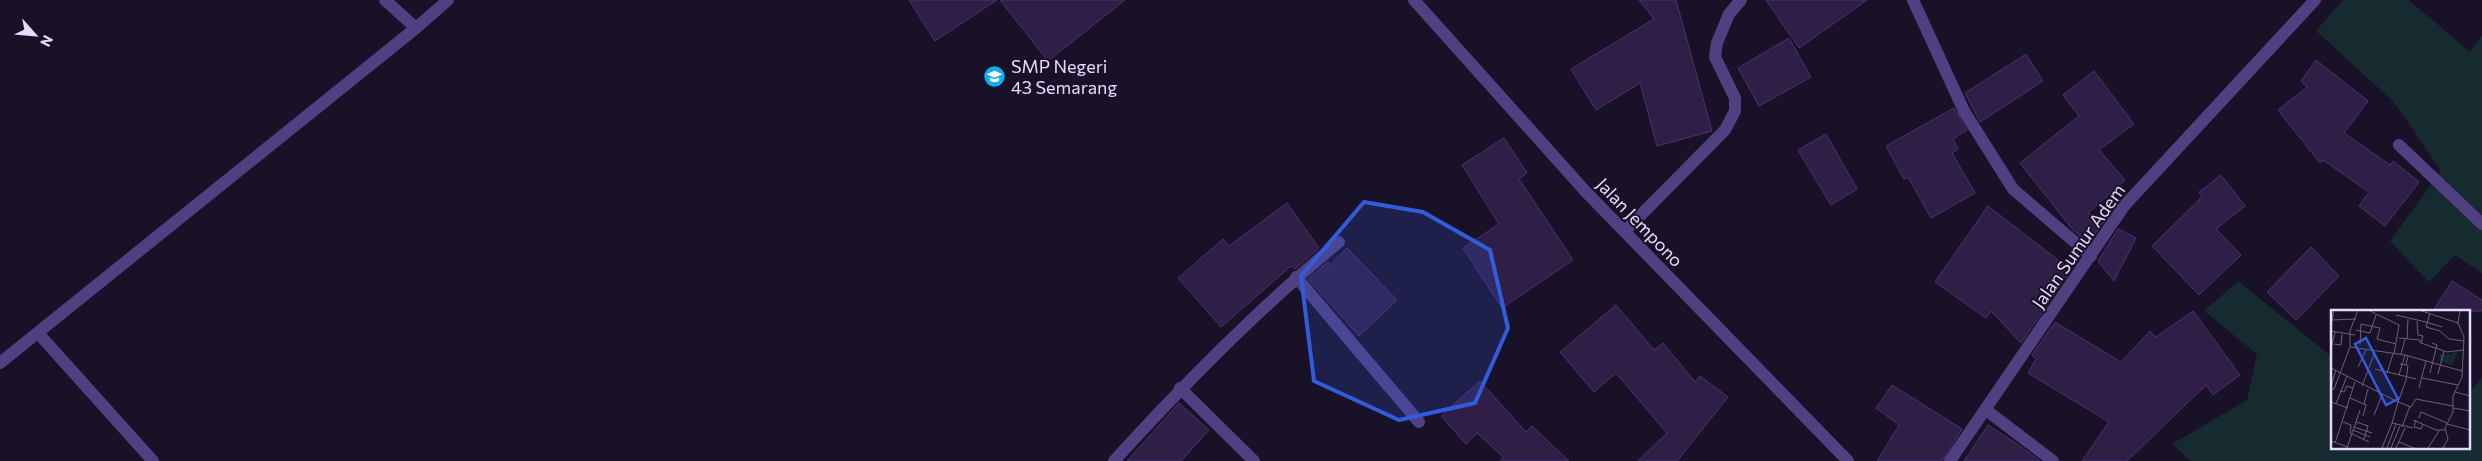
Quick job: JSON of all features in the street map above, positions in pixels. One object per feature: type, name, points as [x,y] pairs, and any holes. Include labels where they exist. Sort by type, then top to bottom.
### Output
[{"type":"street","points":[[385,0],[416,28]]},
{"type":"street","points":[[0,363],[416,28],[448,0]]},
{"type":"street","name":"Jalan Jempono","points":[[1414,0],[1586,192],[1848,461]]},
{"type":"street","points":[[1625,231],[1725,130],[1735,111],[1735,98],[1716,57],[1717,43],[1729,14],[1742,0]]},
{"type":"street","points":[[1913,0],[1964,111],[2013,189],[2091,256]]},
{"type":"street","name":"Jalan Sumur Adem","points":[[1956,459],[1986,410],[2124,206],[2315,0]]},
{"type":"street","points":[[2398,145],[2482,224]]},
{"type":"street","points":[[1114,461],[1180,388],[1296,278],[1339,242]]},
{"type":"street","points":[[1296,278],[1420,422]]},
{"type":"street","points":[[38,333],[153,461]]},
{"type":"street","points":[[1180,388],[1254,461]]},
{"type":"street","points":[[1986,410],[2053,461]]},
{"type":"highlighted area","points":[[1364,202],[1423,212],[1490,250],[1508,328],[1475,403],[1399,420],[1314,381],[1301,276]]},
{"type":"green space","points":[[2343,0],[2409,0],[2470,52],[2482,35],[2482,273],[2455,255],[2429,282],[2390,241],[2441,171],[2394,102],[2316,31]]},
{"type":"green space","points":[[2238,281],[2331,356],[2331,448],[2470,448],[2470,391],[2482,378],[2482,461],[2191,461],[2172,444],[2247,400],[2257,354],[2204,311]]},
{"type":"building","points":[[909,0],[997,0],[935,41]]},
{"type":"building","points":[[1000,0],[1125,0],[1048,61]]},
{"type":"building","points":[[1639,0],[1676,0],[1712,131],[1657,146],[1640,83],[1596,110],[1571,69],[1654,19]]},
{"type":"building","points":[[1766,0],[1867,0],[1799,48]]},
{"type":"building","points":[[1789,38],[1811,77],[1759,106],[1738,68]]},
{"type":"building","points":[[2026,54],[2043,81],[1980,122],[1965,93]]},
{"type":"building","points":[[2316,60],[2368,101],[2344,133],[2390,165],[2393,161],[2419,182],[2385,226],[2359,206],[2369,192],[2323,160],[2320,163],[2278,110],[2307,87],[2301,81]]},
{"type":"building","points":[[2094,71],[2134,124],[2099,150],[2125,180],[2088,213],[2104,221],[2089,243],[2073,230],[2020,163],[2079,116],[2063,95]]},
{"type":"building","points":[[1954,108],[1967,130],[1953,139],[1958,149],[1952,153],[1975,193],[1931,218],[1908,177],[1904,179],[1886,146]]},
{"type":"building","points":[[1826,134],[1857,189],[1831,205],[1798,150]]},
{"type":"building","points":[[1504,138],[1527,173],[1519,179],[1573,260],[1502,308],[1463,248],[1499,224],[1462,165]]},
{"type":"building","points":[[2221,175],[2245,206],[2216,229],[2241,255],[2199,295],[2152,246],[2202,197],[2199,192]]},
{"type":"building","points":[[1287,203],[1319,248],[1295,269],[1291,266],[1221,327],[1178,278],[1223,239],[1229,246]]},
{"type":"building","points":[[1988,206],[2071,270],[2021,343],[1991,311],[1986,318],[1935,282]]},
{"type":"building","points":[[2118,229],[2136,238],[2114,281],[2098,261]]},
{"type":"building","points":[[2311,247],[2339,276],[2296,320],[2267,292]]},
{"type":"building","points":[[1347,248],[1397,300],[1359,336],[1308,279],[1328,262],[1330,265]]},
{"type":"building","points":[[2452,281],[2482,300],[2482,311],[2434,310]]},
{"type":"building","points":[[1616,305],[1654,350],[1663,343],[1695,382],[1700,376],[1728,397],[1677,461],[1638,461],[1667,433],[1616,373],[1594,392],[1560,352]]},
{"type":"building","points":[[2193,311],[2240,375],[2213,395],[2206,385],[2127,461],[2082,461],[2109,422],[2028,373],[2036,359],[2032,355],[2055,322],[2121,362],[2150,331],[2156,337]]},
{"type":"building","points":[[1480,381],[1526,432],[1532,426],[1569,461],[1500,461],[1503,457],[1477,433],[1466,444],[1441,416]]},
{"type":"building","points":[[1892,385],[1962,429],[1942,461],[1877,461],[1899,425],[1876,408]]},
{"type":"building","points":[[1179,403],[1209,430],[1181,461],[1127,461]]},
{"type":"building","points":[[1988,425],[2017,444],[2040,461],[1964,461]]},
{"type":"place","name":"SMP Negeri 43 Semarang","points":[[995,76]]}]
